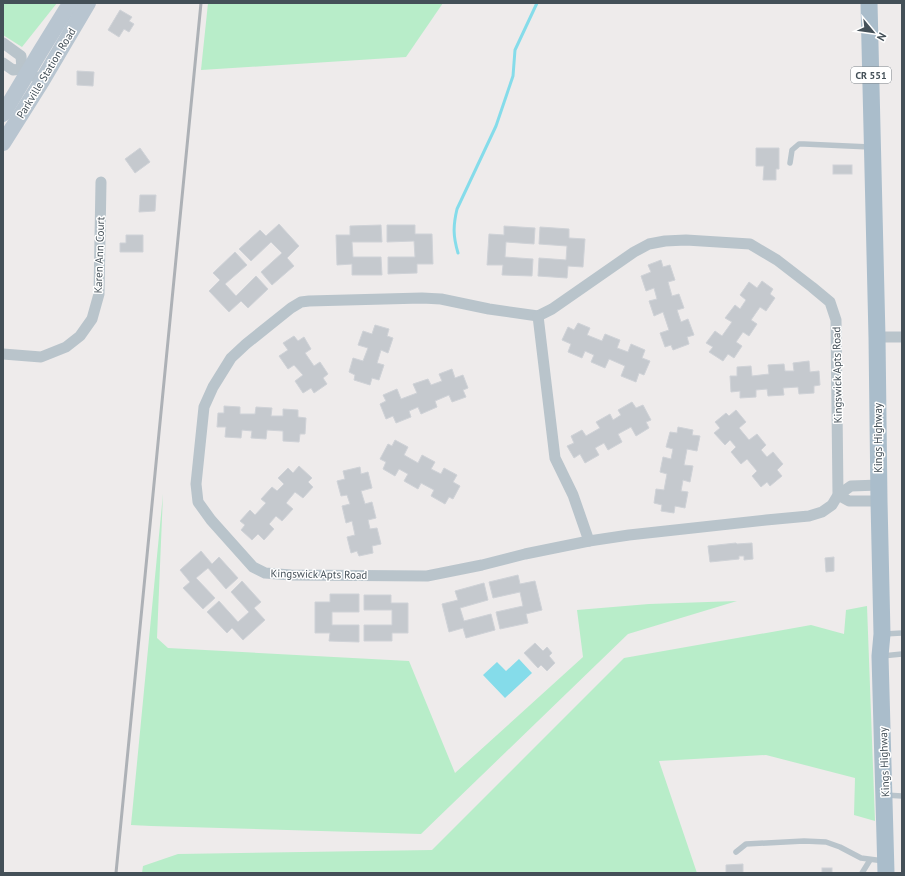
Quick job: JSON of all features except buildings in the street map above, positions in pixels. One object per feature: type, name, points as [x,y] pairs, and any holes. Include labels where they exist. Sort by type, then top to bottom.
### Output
[{"type":"main road","name":"Parkville Station Road","points":[[3,114],[25,70],[72,3]]},
{"type":"main road","name":"Parkville Station Road","points":[[3,143],[88,3]]},
{"type":"main road","name":"Kings Highway","points":[[869,3],[878,337],[882,634],[880,656],[885,795],[881,865]]},
{"type":"street","points":[[3,43],[21,56],[25,70]]},
{"type":"street","points":[[3,63],[13,70],[25,70],[42,81]]},
{"type":"street","name":"Karen Ann Court","points":[[3,354],[41,357],[66,347],[80,336],[92,319],[99,294],[101,182]]},
{"type":"street","name":"Kingswick Apts Road","points":[[838,495],[836,320],[830,302],[777,260],[750,244],[686,240],[665,241],[649,244],[634,252],[552,310],[538,316],[489,309],[441,299],[422,298],[301,302],[291,308],[231,358],[212,387],[204,407],[196,484],[198,502],[211,520],[253,567],[265,573],[291,575],[427,576],[589,541],[758,520],[809,516],[822,512],[832,505],[838,495],[851,486],[879,493]]},
{"type":"street","points":[[538,316],[555,458],[573,496],[589,541]]},
{"type":"street","points":[[878,337],[902,337]]},
{"type":"street","points":[[838,495],[849,501],[879,493]]},
{"type":"lane","points":[[790,163],[792,150],[799,144],[872,147]]},
{"type":"lane","points":[[882,634],[902,633]]},
{"type":"lane","points":[[880,656],[902,654]]},
{"type":"lane","points":[[885,795],[902,796]]},
{"type":"lane","points":[[736,852],[746,844],[804,841],[826,842],[840,847],[861,858],[881,865]]},
{"type":"lane","points":[[862,873],[881,865]]},
{"type":"green space","points":[[3,3],[57,3],[22,47],[3,35]]},
{"type":"green space","points":[[208,3],[443,3],[406,57],[201,70]]},
{"type":"green space","points":[[163,494],[157,638],[168,648],[409,661],[455,773],[583,657],[577,610],[649,604],[737,601],[628,634],[421,834],[131,825]]},
{"type":"green space","points":[[867,606],[875,821],[854,815],[855,778],[766,755],[659,761],[697,873],[142,873],[143,866],[178,854],[432,850],[624,658],[811,625],[844,634],[846,610]]},
{"type":"water","points":[[519,659],[532,673],[505,698],[483,675],[497,662],[506,671]]},
{"type":"waterway","points":[[458,253],[454,231],[457,209],[496,126],[513,76],[515,50],[537,3]]},
{"type":"railway","points":[[116,873],[201,3]]}]
